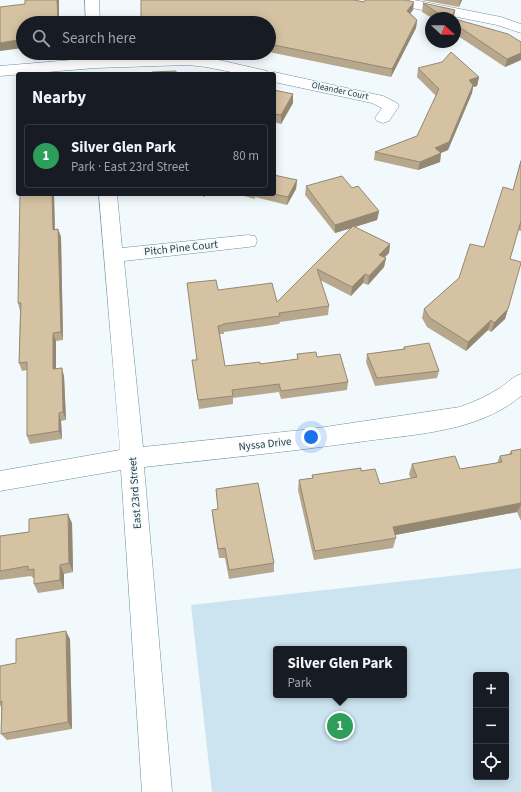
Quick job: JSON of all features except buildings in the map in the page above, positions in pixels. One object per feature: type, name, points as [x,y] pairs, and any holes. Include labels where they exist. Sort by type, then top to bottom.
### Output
[{"type":"street","points":[[92,0],[93,16]]},
{"type":"street","points":[[392,0],[501,21],[521,29]]},
{"type":"street","points":[[0,72],[96,63],[188,60],[206,62],[253,72]]},
{"type":"street","name":"Oleander Court","points":[[276,76],[377,99],[391,106],[383,118]]},
{"type":"street","name":"East 23rd Street","points":[[108,196],[132,458],[157,792]]},
{"type":"street","name":"Pitch Pine Court","points":[[113,256],[248,241]]},
{"type":"street","name":"Nyssa Drive","points":[[0,481],[132,458],[311,439],[440,421],[463,416],[487,406],[509,393],[521,383]]},
{"type":"shaded area","points":[[521,568],[521,792],[212,792],[191,605]]},
{"type":"place","name":"Silver Glen Park","points":[[340,726]]}]
